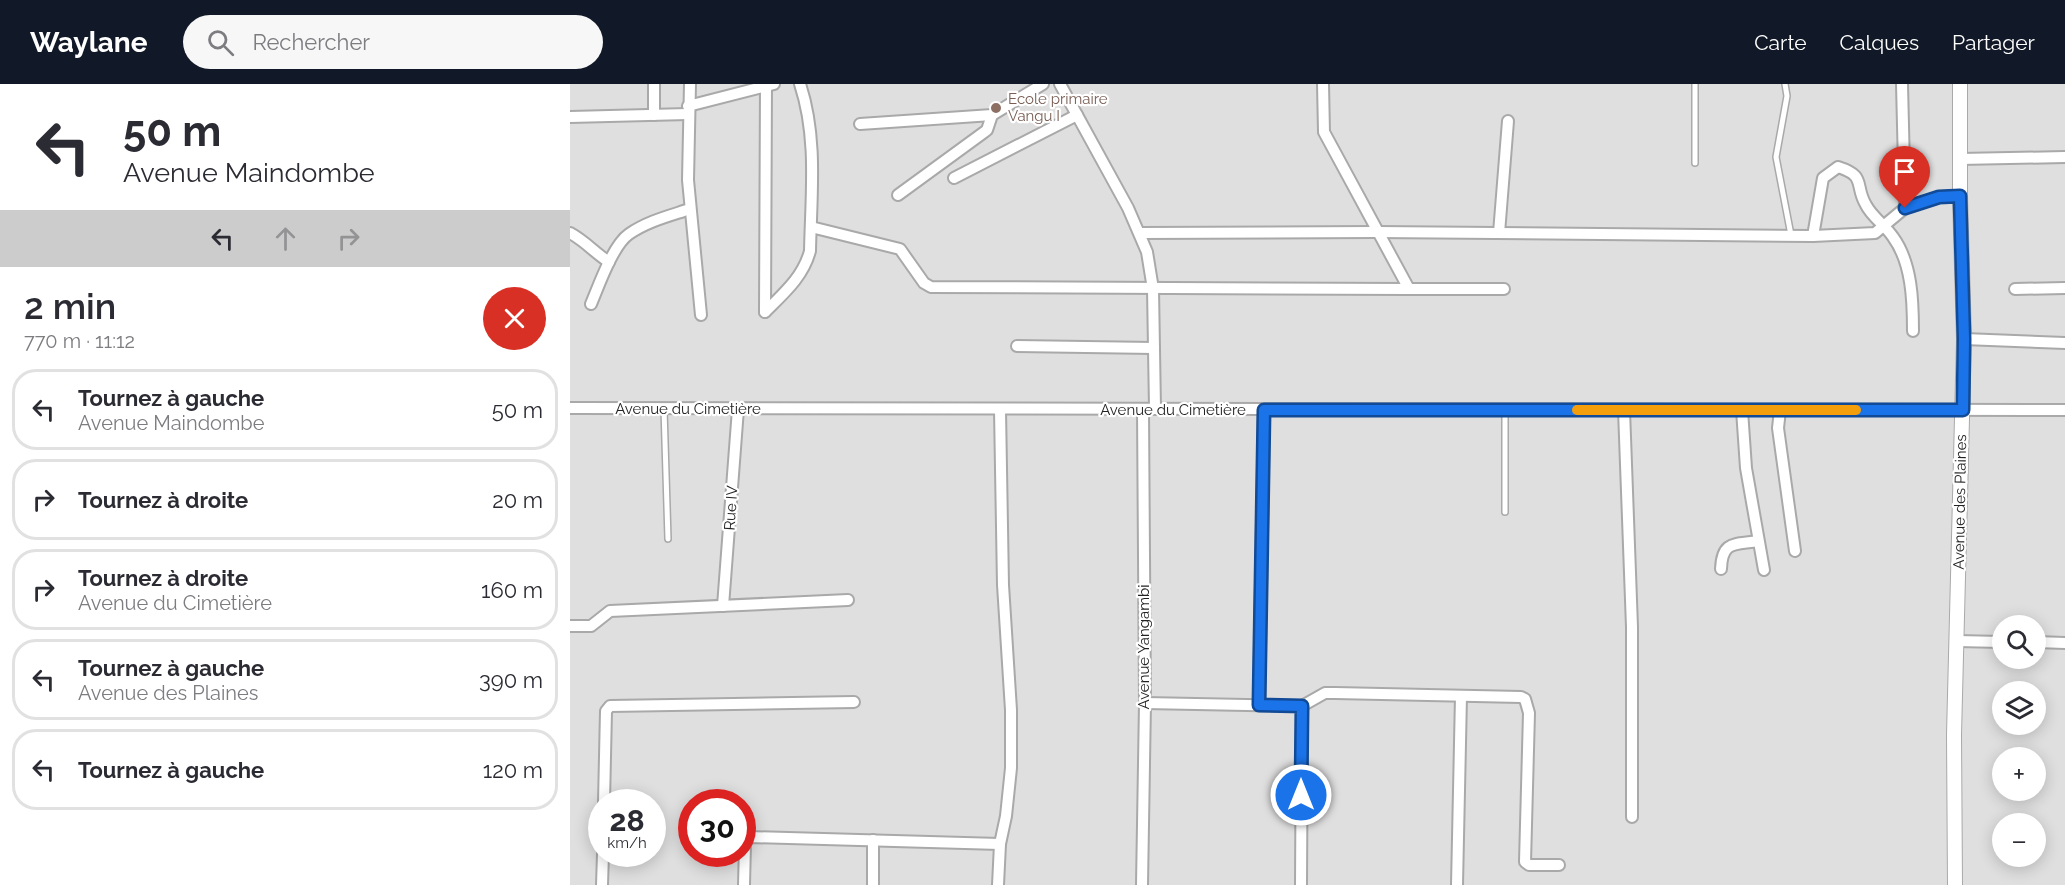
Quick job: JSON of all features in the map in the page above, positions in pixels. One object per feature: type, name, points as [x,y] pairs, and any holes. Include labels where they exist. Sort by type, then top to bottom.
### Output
[{"type":"street","points":[[654,84],[654,115]]},
{"type":"street","points":[[690,84],[688,180],[701,315]]},
{"type":"street","points":[[570,117],[654,115],[688,110],[747,87],[769,85],[765,312],[793,285],[807,263],[810,251],[812,152],[807,109],[800,84]]},
{"type":"street","points":[[860,124],[992,114],[1043,84]]},
{"type":"street","name":"Avenue Yangambi","points":[[1060,84],[1140,233],[1148,252],[1153,289],[1154,348],[1149,409],[1142,885]]},
{"type":"street","points":[[1323,84],[1324,132],[1376,232],[1409,289]]},
{"type":"street","points":[[1902,84],[1905,208]]},
{"type":"street","name":"Avenue des Plaines","points":[[1955,885],[1954,735],[1964,339],[1960,84]]},
{"type":"street","points":[[898,195],[987,130],[992,114]]},
{"type":"street","points":[[954,178],[1077,115]]},
{"type":"street","points":[[1499,233],[1508,121]]},
{"type":"street","points":[[1960,159],[2065,157]]},
{"type":"street","points":[[1813,236],[1823,178],[1838,167],[1851,171],[1859,181],[1866,205],[1899,244],[1910,285],[1913,332]]},
{"type":"street","points":[[1140,233],[1376,232],[1813,236],[1869,234],[1880,231],[1905,208],[1939,197],[1960,196]]},
{"type":"street","points":[[591,304],[609,262],[627,235],[654,220],[690,209]]},
{"type":"street","points":[[811,227],[900,249],[924,283],[931,287],[1504,289]]},
{"type":"street","points":[[570,233],[586,242],[598,255],[609,262]]},
{"type":"street","points":[[2015,289],[2065,288]]},
{"type":"street","points":[[1964,339],[2065,343]]},
{"type":"street","points":[[1017,346],[1154,348]]},
{"type":"street","name":"Avenue du Cimetière","points":[[570,408],[2065,410]]},
{"type":"street","name":"Rue IV","points":[[723,606],[738,409]]},
{"type":"street","points":[[998,885],[1000,844],[1006,816],[1011,768],[1011,710],[1003,585],[1000,410]]},
{"type":"street","points":[[1259,705],[1264,410]]},
{"type":"street","points":[[1624,410],[1632,627],[1632,817]]},
{"type":"street","points":[[1742,410],[1746,468],[1764,570]]},
{"type":"street","points":[[1780,410],[1778,428],[1796,551]]},
{"type":"street","points":[[1722,569],[1722,554],[1725,549],[1758,541]]},
{"type":"street","points":[[570,626],[591,626],[610,611],[848,600]]},
{"type":"street","points":[[1957,641],[1992,642]]},
{"type":"street","points":[[2046,642],[2065,643]]},
{"type":"street","points":[[1144,703],[1302,706],[1325,693],[1521,697],[1527,703],[1528,713],[1525,862],[1529,865],[1559,865]]},
{"type":"street","points":[[1457,885],[1461,696]]},
{"type":"street","points":[[604,789],[606,711],[613,705],[854,702]]},
{"type":"street","points":[[1301,885],[1302,706]]},
{"type":"street","points":[[744,885],[745,844],[746,839],[751,837],[1000,844]]},
{"type":"street","points":[[873,840],[873,885]]},
{"type":"street","points":[[602,885],[603,867]]},
{"type":"lane","points":[[1695,84],[1695,163]]},
{"type":"lane","points":[[1785,84],[1787,96],[1776,158],[1791,234]]},
{"type":"lane","points":[[664,409],[668,539]]},
{"type":"lane","points":[[1505,410],[1505,512]]},
{"type":"shaded area","points":[[570,84],[2065,84],[2065,885],[570,885]]},
{"type":"slow traffic","points":[[1577,410],[1856,410]]},
{"type":"place","name":"Ecole primaire Vangu I","points":[[996,108]]},
{"type":"route","points":[[1301,795],[1302,706],[1259,705],[1264,410],[1963,410],[1964,339],[1960,196],[1939,197],[1905,208]]}]
